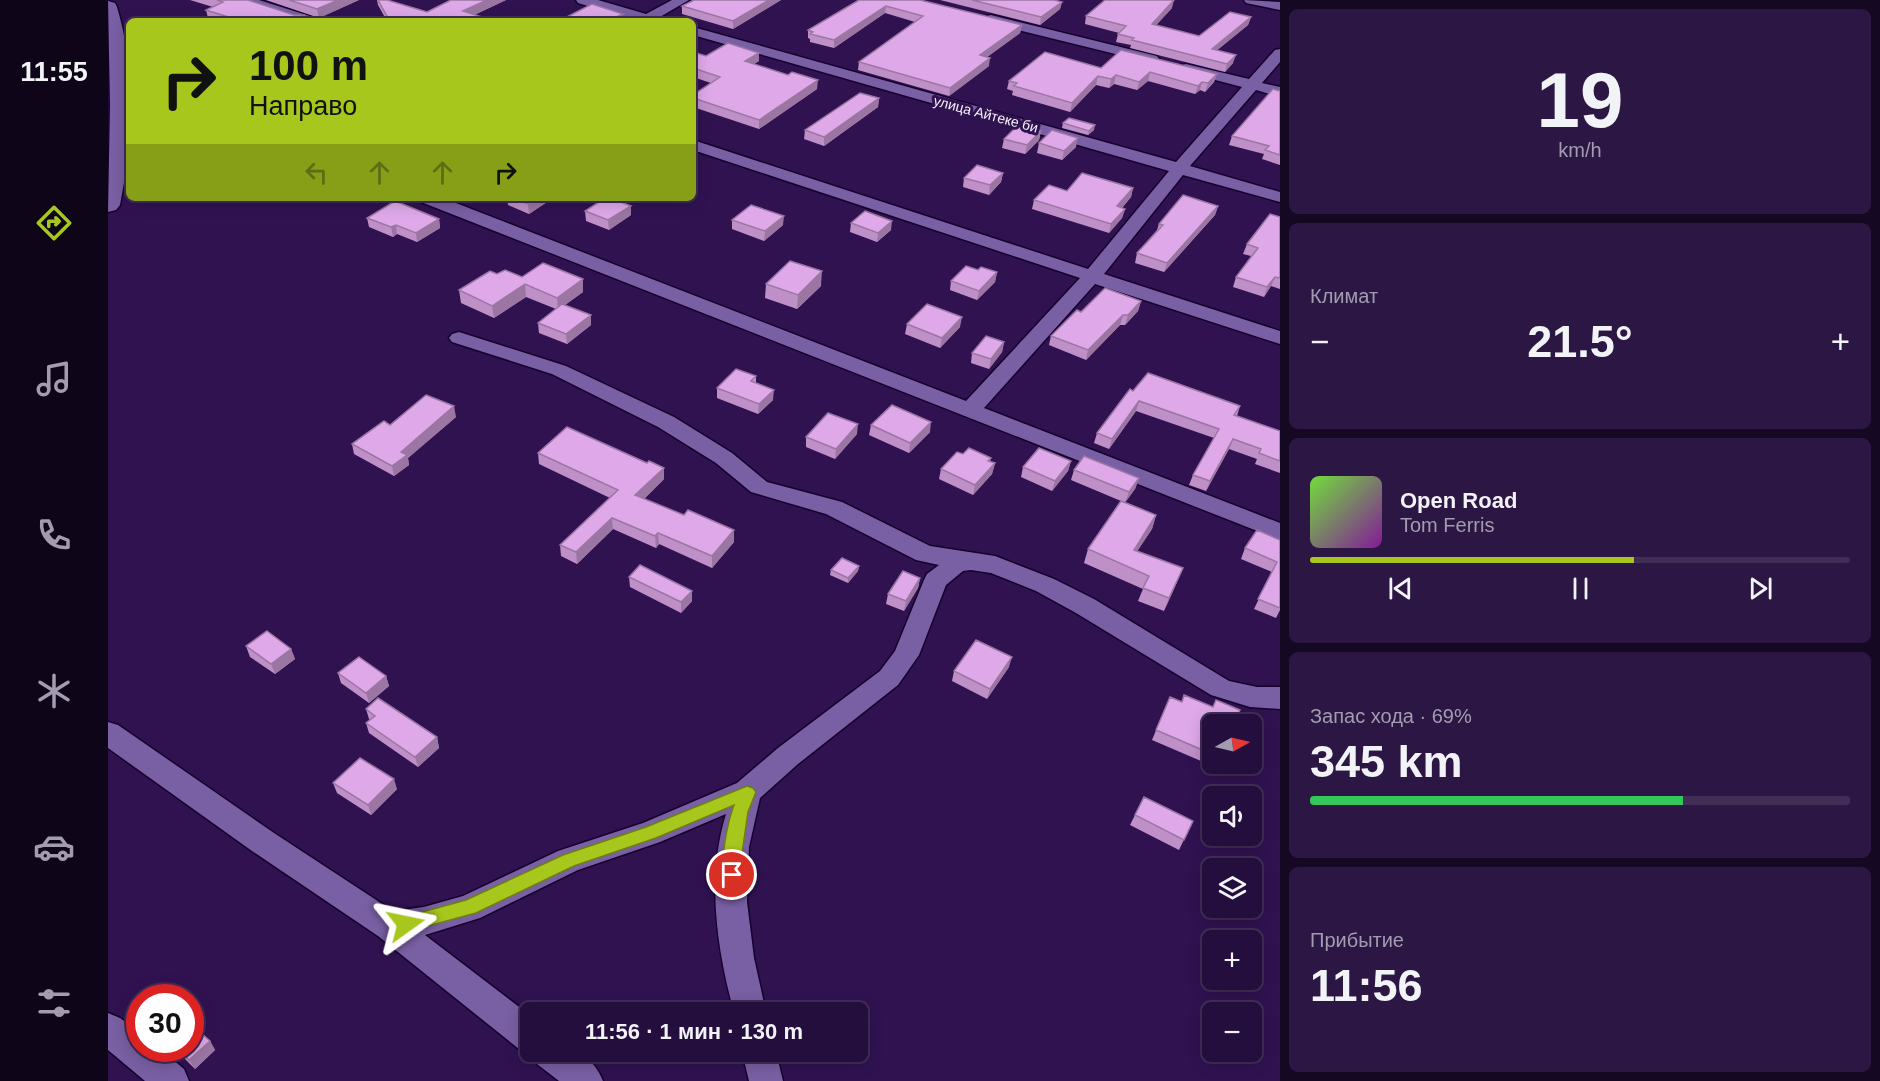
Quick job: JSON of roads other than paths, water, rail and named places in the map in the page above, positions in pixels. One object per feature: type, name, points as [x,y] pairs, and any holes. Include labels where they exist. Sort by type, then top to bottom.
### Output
[{"type":"main road","points":[[108,7],[114,24],[124,74],[118,154],[108,205]]},
{"type":"street","points":[[245,0],[302,18]]},
{"type":"street","points":[[583,0],[642,18]]},
{"type":"street","points":[[652,18],[682,0]]},
{"type":"street","points":[[1251,0],[1280,6]]},
{"type":"street","points":[[976,15],[1280,92]]},
{"type":"street","name":"улица Айтеке би","points":[[696,33],[1280,197]]},
{"type":"street","points":[[970,410],[1092,276],[1180,168],[1280,53]]},
{"type":"street","points":[[696,146],[1280,338]]},
{"type":"street","points":[[435,201],[1280,532]]},
{"type":"street","points":[[459,338],[558,370],[666,422],[724,458],[759,486],[834,508],[925,554],[995,565],[1045,585],[1220,688],[1239,696],[1262,699],[1280,698]]},
{"type":"street","points":[[925,554],[936,580]]},
{"type":"street","points":[[389,927],[424,921],[469,908],[569,860],[650,833],[747,792],[788,756],[889,678],[906,655],[936,580],[956,564],[968,562]]},
{"type":"street","points":[[108,733],[389,927],[520,1028]]},
{"type":"street","points":[[747,792],[740,812],[733,853],[731,897],[738,964],[748,1002]]},
{"type":"street","points":[[108,1029],[172,1081]]},
{"type":"street","points":[[562,1062],[586,1081]]},
{"type":"street","points":[[761,1062],[766,1081]]}]
